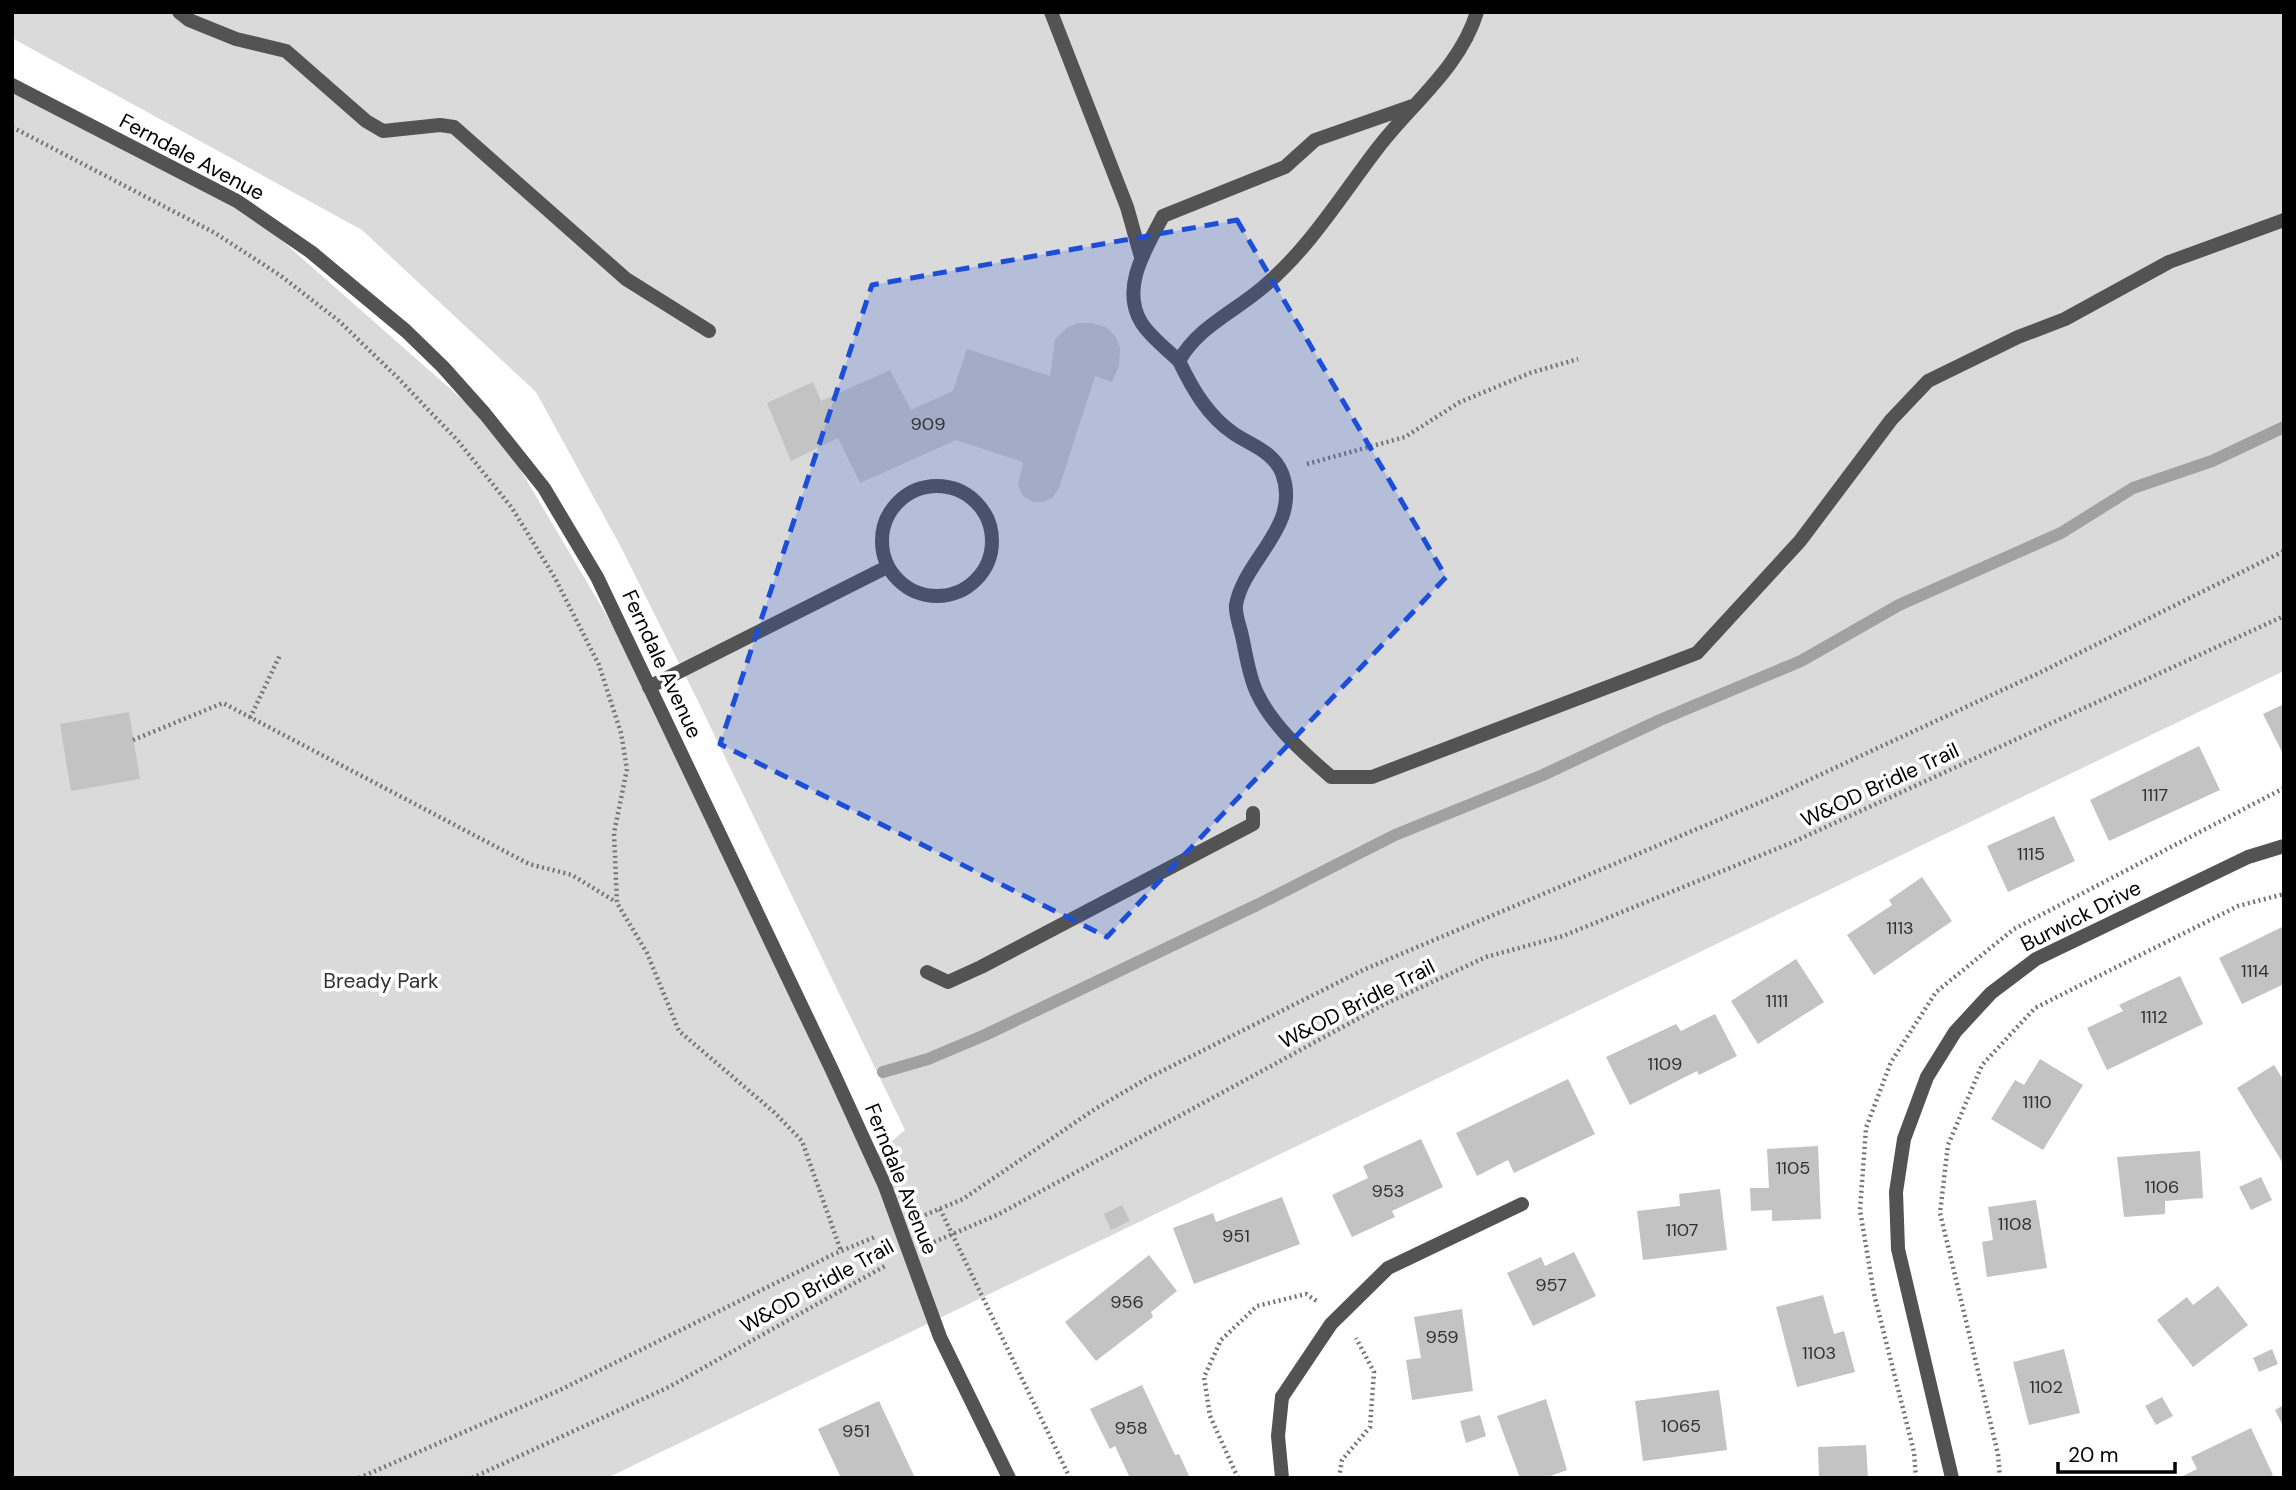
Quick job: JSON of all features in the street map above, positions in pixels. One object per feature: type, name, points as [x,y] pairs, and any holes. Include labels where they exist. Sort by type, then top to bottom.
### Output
[{"type":"street","points":[[179,12],[189,20],[236,40],[286,51],[366,121],[383,131],[440,125],[454,127],[626,279],[709,331]]},
{"type":"street","points":[[1051,12],[1127,207],[1142,257]]},
{"type":"street","points":[[1179,361],[1188,344],[1262,289],[1308,242],[1377,148],[1457,55],[1477,12]]},
{"type":"street","name":"Ferndale Avenue","points":[[12,85],[237,201],[311,252],[406,331],[485,414],[544,488],[597,577],[832,1070],[885,1185],[940,1336],[1009,1478]]},
{"type":"street","points":[[1415,105],[1315,140],[1285,167],[1163,216],[1142,257],[1132,294],[1135,309],[1143,325],[1179,361],[1190,385],[1210,413],[1233,433],[1263,449],[1282,472],[1285,502],[1278,530],[1255,564],[1236,606],[1257,693],[1295,746],[1331,777],[1373,777],[1697,653],[1800,541],[1891,420],[1928,380],[2018,337],[2065,319],[2169,262],[2284,220]]},
{"type":"street","points":[[933,485],[951,487],[968,495],[982,507],[990,523],[993,542],[989,560],[980,576],[967,588],[950,596],[923,594],[898,581],[887,567],[882,550],[882,531],[889,514],[908,495],[933,485]]},
{"type":"street","points":[[649,687],[887,567]]},
{"type":"street","points":[[926,972],[948,982],[981,967],[1058,929],[1253,824],[1253,813]]},
{"type":"street","name":"Burwick Drive","points":[[1952,1478],[1898,1249],[1896,1192],[1904,1139],[1927,1077],[1955,1032],[1991,993],[2036,960],[2248,857],[2284,846]]},
{"type":"street","points":[[1282,1478],[1278,1436],[1282,1396],[1331,1324],[1388,1268],[1522,1204]]},
{"type":"path","points":[[12,127],[215,233],[281,276],[339,321],[398,378],[458,441],[512,509],[555,578],[598,665],[621,733],[627,769],[614,833],[617,903]]},
{"type":"path","points":[[1282,472],[1405,437],[1460,402],[1530,373],[1578,359]]},
{"type":"path","points":[[359,1478],[559,1390],[841,1251],[963,1199],[1096,1109],[1147,1078],[1363,970],[1768,799],[2039,673],[2284,551]]},
{"type":"path","name":"W&OD Bridle Trail","points":[[472,1478],[669,1387],[909,1253],[999,1214],[1385,1004],[1486,957],[1574,932],[1791,843],[2284,616]]},
{"type":"path","points":[[250,718],[280,654]]},
{"type":"path","points":[[133,740],[223,703],[529,864],[572,875],[617,903],[647,953],[679,1031],[775,1113],[802,1141],[841,1251]]},
{"type":"path","points":[[1916,1478],[1914,1452],[1874,1294],[1860,1210],[1866,1128],[1891,1062],[1936,992],[2014,929],[2284,788]]},
{"type":"path","points":[[2000,1478],[1998,1454],[1940,1213],[1948,1145],[1982,1065],[2035,1008],[2238,906],[2284,894]]},
{"type":"path","points":[[940,1209],[1070,1478]]},
{"type":"highlighted area","points":[[1237,220],[1446,577],[1107,937],[720,744],[872,285]]},
{"type":"green space","name":"Bready Park","points":[[12,12],[2284,12],[2284,671],[607,1478],[12,1478],[12,84],[237,201],[497,430],[649,687],[873,1157],[905,1130],[622,549],[536,392],[362,230],[12,38]]},
{"type":"building","points":[[1078,323],[1106,327],[1115,336],[1120,348],[1119,366],[1112,382],[1095,376],[1059,488],[1052,498],[1044,502],[1033,502],[1023,496],[1018,486],[1023,462],[956,440],[860,483],[838,438],[791,461],[767,403],[813,382],[821,401],[890,370],[911,410],[953,391],[967,349],[1050,376],[1055,339],[1068,327]]},
{"type":"building","points":[[2284,704],[2284,756],[2263,714]]},
{"type":"building","points":[[129,712],[140,779],[71,791],[60,724]]},
{"type":"building","points":[[2199,746],[2220,790],[2109,841],[2090,800]]},
{"type":"building","points":[[2054,816],[2075,861],[2008,892],[1987,846]]},
{"type":"building","points":[[1922,877],[1952,921],[1874,975],[1847,935],[1892,905],[1889,900]]},
{"type":"building","points":[[2284,926],[2284,984],[2242,1004],[2219,958]]},
{"type":"building","points":[[1796,959],[1824,1002],[1758,1044],[1731,1001]]},
{"type":"building","points":[[2180,976],[2203,1024],[2107,1070],[2087,1028],[2123,1011],[2119,1005]]},
{"type":"building","points":[[1715,1014],[1737,1056],[1699,1075],[1697,1071],[1630,1105],[1606,1057],[1676,1024],[1681,1031]]},
{"type":"building","points":[[2040,1059],[2083,1085],[2043,1150],[1991,1119],[2015,1080],[2024,1085]]},
{"type":"building","points":[[2274,1065],[2284,1081],[2284,1165],[2237,1088]]},
{"type":"building","points":[[1568,1079],[1595,1134],[1514,1173],[1508,1160],[1477,1176],[1456,1133]]},
{"type":"building","points":[[1421,1139],[1443,1187],[1392,1211],[1395,1217],[1352,1237],[1332,1195],[1368,1178],[1363,1166]]},
{"type":"building","points":[[1818,1146],[1821,1219],[1772,1221],[1772,1210],[1751,1211],[1750,1188],[1769,1188],[1767,1149]]},
{"type":"building","points":[[2200,1151],[2203,1198],[2165,1201],[2165,1214],[2124,1217],[2117,1157]]},
{"type":"building","points":[[2261,1177],[2272,1200],[2251,1210],[2239,1187]]},
{"type":"building","points":[[1720,1189],[1727,1250],[1643,1260],[1637,1211],[1680,1206],[1679,1194]]},
{"type":"building","points":[[1282,1197],[1300,1244],[1194,1284],[1173,1228],[1213,1213],[1216,1222]]},
{"type":"building","points":[[2036,1200],[2047,1268],[1987,1277],[1982,1242],[1993,1240],[1988,1207]]},
{"type":"building","points":[[1122,1205],[1130,1221],[1111,1230],[1104,1214]]},
{"type":"building","points":[[1574,1252],[1596,1296],[1533,1326],[1507,1273],[1541,1257],[1545,1266]]},
{"type":"building","points":[[1149,1255],[1177,1291],[1151,1312],[1153,1317],[1096,1361],[1065,1322]]},
{"type":"building","points":[[2218,1286],[2248,1325],[2193,1367],[2157,1320],[2187,1297],[2193,1305]]},
{"type":"building","points":[[1823,1295],[1834,1334],[1844,1331],[1855,1372],[1797,1387],[1776,1307]]},
{"type":"building","points":[[1462,1309],[1473,1391],[1412,1400],[1406,1360],[1421,1358],[1414,1317]]},
{"type":"building","points":[[2064,1349],[2080,1413],[2029,1425],[2013,1362]]},
{"type":"building","points":[[2272,1349],[2278,1364],[2259,1372],[2253,1358]]},
{"type":"building","points":[[1142,1385],[1175,1455],[1179,1454],[1190,1478],[1130,1478],[1115,1446],[1110,1449],[1090,1409]]},
{"type":"building","points":[[1719,1390],[1727,1450],[1643,1461],[1635,1401]]},
{"type":"building","points":[[2162,1397],[2173,1416],[2156,1425],[2145,1406]]},
{"type":"building","points":[[1546,1399],[1567,1470],[1545,1478],[1520,1478],[1497,1416]]},
{"type":"building","points":[[879,1401],[915,1478],[841,1478],[818,1429]]},
{"type":"building","points":[[2284,1405],[2284,1428],[2275,1410]]},
{"type":"building","points":[[1480,1415],[1486,1436],[1466,1443],[1460,1421]]},
{"type":"building","points":[[2251,1428],[2273,1475],[2267,1478],[2179,1478],[2197,1469],[2191,1457]]},
{"type":"building","points":[[1866,1445],[1868,1478],[1819,1478],[1818,1447]]},
{"type":"waterway","points":[[883,1072],[928,1059],[985,1035],[1257,905],[1395,835],[1543,775],[1660,720],[1801,661],[1899,605],[2061,533],[2133,488],[2212,461],[2284,427]]}]
